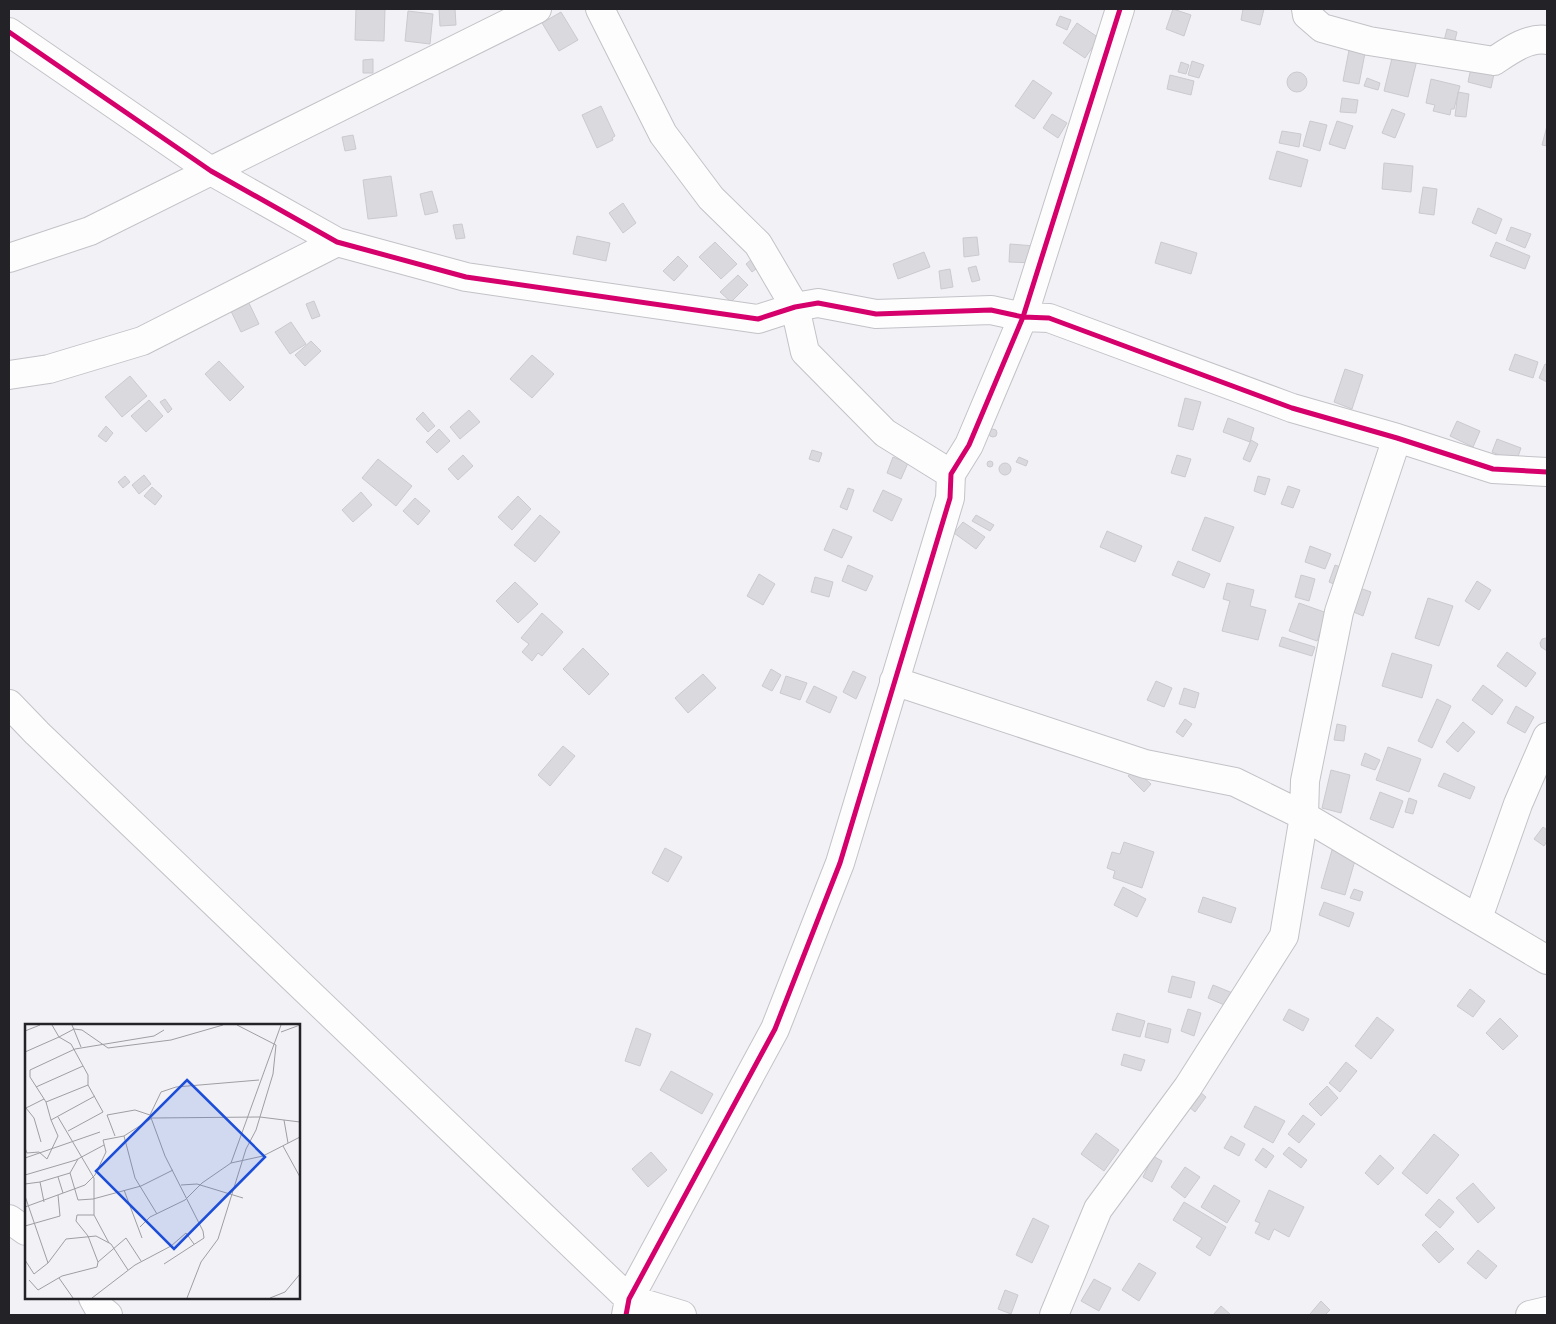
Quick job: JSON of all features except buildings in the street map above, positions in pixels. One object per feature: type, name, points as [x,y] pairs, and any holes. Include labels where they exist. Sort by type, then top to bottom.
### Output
[{"type":"street","points":[[9,258],[90,231],[537,9]]},
{"type":"street","points":[[600,9],[664,134],[711,198],[758,244],[795,307],[805,352],[885,433],[951,474]]},
{"type":"street","points":[[628,1307],[775,1029],[840,863],[950,498],[951,474],[969,445],[1023,317],[1120,9]]},
{"type":"street","points":[[1306,9],[1307,15],[1322,28],[1369,41],[1494,61],[1512,49],[1537,39],[1547,40]]},
{"type":"street","points":[[9,32],[211,171],[337,242],[466,276],[758,319],[795,307],[818,303],[876,314],[991,310],[1023,317],[1049,318],[1292,408],[1397,438],[1493,469],[1547,472]]},
{"type":"street","points":[[9,375],[49,369],[142,340],[337,242]]},
{"type":"street","points":[[1054,1315],[1098,1209],[1188,1087],[1284,936],[1304,816],[1305,781],[1339,612],[1397,438]]},
{"type":"street","points":[[894,681],[1145,764],[1235,782],[1304,816],[1547,960]]},
{"type":"street","points":[[9,704],[628,1307],[682,1315]]},
{"type":"street","points":[[1478,918],[1518,804],[1547,737]]},
{"type":"street","points":[[9,1219],[25,1230]]},
{"type":"street","points":[[94,1299],[98,1307],[108,1315]]},
{"type":"street","points":[[1530,1315],[1547,1311]]},
{"type":"cycle path","points":[[626,1315],[629,1299],[775,1029],[840,863],[950,498],[951,474],[969,445],[1023,317],[1120,9]]},
{"type":"cycle path","points":[[9,32],[211,171],[337,242],[466,277],[758,319],[795,307],[818,303],[876,314],[991,310],[1023,317],[1049,318],[1292,408],[1397,438],[1493,469],[1547,472]]}]
